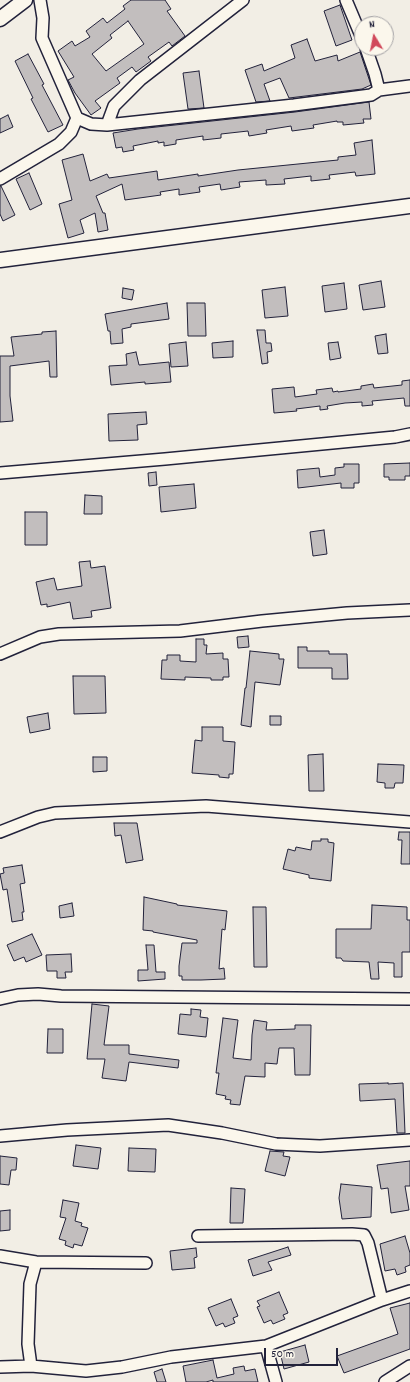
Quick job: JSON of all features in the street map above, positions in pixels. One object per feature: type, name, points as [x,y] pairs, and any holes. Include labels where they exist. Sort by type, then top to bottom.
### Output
[{"type":"street","points":[[0,19],[26,0]]},
{"type":"street","points":[[40,0],[43,18],[42,38],[77,118],[91,124],[107,125],[371,95],[379,90],[410,86]]},
{"type":"street","points":[[107,125],[114,106],[136,84],[199,33],[243,0]]},
{"type":"street","points":[[346,0],[354,19]]},
{"type":"street","points":[[369,56],[379,90]]},
{"type":"street","points":[[0,179],[60,144],[71,132],[77,118]]},
{"type":"street","points":[[0,260],[410,206]]},
{"type":"street","points":[[0,473],[395,437],[410,434]]},
{"type":"street","points":[[0,654],[40,638],[58,634],[180,631],[332,614],[410,610]]},
{"type":"street","points":[[0,832],[38,817],[55,813],[206,806],[410,822]]},
{"type":"street","points":[[0,999],[38,994],[60,996],[410,998]]},
{"type":"street","points":[[0,1136],[67,1130],[168,1125],[222,1133],[276,1144],[320,1146],[410,1140]]},
{"type":"street","points":[[198,1236],[364,1235],[368,1243],[382,1300]]},
{"type":"street","points":[[0,1256],[36,1262],[146,1263]]},
{"type":"street","points":[[30,1366],[28,1344],[30,1284],[36,1262]]},
{"type":"street","points":[[0,1367],[30,1366],[86,1371],[122,1367],[171,1357],[266,1346],[382,1300],[410,1291]]},
{"type":"street","points":[[266,1346],[276,1382]]},
{"type":"street","points":[[385,1382],[410,1366]]},
{"type":"building","points":[[131,0],[165,0],[171,9],[167,11],[185,36],[172,46],[169,42],[148,57],[151,61],[136,72],[132,67],[117,78],[120,83],[95,101],[101,108],[91,115],[75,93],[68,80],[74,77],[58,51],[72,41],[75,46],[90,37],[86,31],[103,18],[107,23],[125,9],[123,6]],"holes":[[[128,21],[144,44],[106,71],[92,54],[112,38],[110,35]]]},
{"type":"building","points":[[340,5],[352,40],[336,46],[324,11]]},
{"type":"building","points":[[307,39],[315,61],[337,55],[338,61],[354,54],[354,56],[361,56],[371,85],[362,89],[289,98],[280,78],[264,84],[270,101],[256,102],[245,70],[262,64],[264,71],[295,58],[291,45]]},
{"type":"building","points":[[28,54],[63,125],[48,132],[31,99],[33,98],[15,61]]},
{"type":"building","points":[[199,71],[204,108],[188,109],[183,73]]},
{"type":"building","points":[[369,102],[371,119],[363,119],[364,123],[343,125],[343,122],[337,121],[313,125],[314,128],[292,131],[291,126],[266,130],[267,133],[249,136],[248,131],[221,134],[221,138],[203,140],[203,136],[176,140],[176,144],[164,146],[164,142],[158,143],[158,141],[133,146],[134,150],[123,152],[122,147],[116,148],[113,133],[295,112]]},
{"type":"building","points":[[8,115],[13,127],[0,133],[0,119]]},
{"type":"building","points":[[372,140],[375,174],[356,176],[355,172],[329,175],[330,179],[311,181],[311,176],[284,179],[285,184],[266,185],[266,180],[239,182],[240,187],[221,190],[220,184],[199,187],[200,192],[179,195],[179,189],[160,192],[161,195],[125,200],[122,184],[96,196],[103,213],[105,213],[108,230],[98,232],[95,213],[80,220],[84,233],[68,238],[59,204],[72,200],[62,160],[83,154],[90,181],[107,174],[109,178],[157,171],[158,180],[198,174],[198,176],[238,170],[338,160],[338,157],[356,155],[354,143]]},
{"type":"building","points":[[29,173],[42,204],[30,210],[16,179]]},
{"type":"building","points":[[0,186],[15,215],[3,221],[0,214]]},
{"type":"building","points":[[381,281],[385,307],[363,310],[359,285]]},
{"type":"building","points":[[344,283],[347,309],[325,312],[322,286]]},
{"type":"building","points":[[285,287],[288,316],[265,318],[262,290]]},
{"type":"building","points":[[123,288],[134,290],[132,300],[122,298]]},
{"type":"building","points":[[167,303],[169,319],[131,324],[131,327],[122,329],[123,343],[111,344],[110,331],[108,331],[105,314]]},
{"type":"building","points":[[187,303],[205,303],[206,336],[188,336]]},
{"type":"building","points":[[257,330],[265,330],[266,343],[271,343],[272,351],[267,352],[268,363],[262,364]]},
{"type":"building","points":[[56,331],[57,377],[50,377],[49,361],[10,366],[10,396],[13,421],[0,422],[0,356],[14,356],[11,337]]},
{"type":"building","points":[[386,334],[388,353],[378,354],[375,336]]},
{"type":"building","points":[[233,341],[233,357],[213,358],[212,343]]},
{"type":"building","points":[[186,342],[188,366],[171,367],[169,344]]},
{"type":"building","points":[[338,342],[341,358],[330,360],[328,343]]},
{"type":"building","points":[[136,352],[139,365],[169,362],[171,382],[145,384],[145,382],[111,385],[109,366],[127,365],[126,354]]},
{"type":"building","points":[[410,380],[410,406],[405,406],[404,398],[372,401],[373,405],[362,406],[362,402],[345,403],[327,406],[328,409],[320,410],[320,406],[296,409],[297,411],[274,413],[272,389],[294,387],[295,397],[317,394],[316,390],[332,388],[333,392],[338,392],[361,389],[361,386],[373,384],[374,388],[402,385],[402,381]]},
{"type":"building","points":[[146,412],[147,424],[137,425],[138,440],[109,441],[108,414]]},
{"type":"building","points":[[410,463],[410,476],[405,476],[405,480],[389,480],[389,477],[384,477],[384,464]]},
{"type":"building","points":[[344,464],[359,464],[359,483],[354,483],[354,488],[341,488],[341,483],[298,488],[297,470],[319,468],[320,477],[335,475],[335,468],[344,467]]},
{"type":"building","points":[[156,472],[157,485],[149,486],[148,473]]},
{"type":"building","points":[[194,484],[196,508],[161,512],[159,487]]},
{"type":"building","points":[[85,495],[102,496],[102,514],[84,514]]},
{"type":"building","points":[[25,512],[47,512],[47,545],[25,545]]},
{"type":"building","points":[[324,530],[327,554],[313,556],[310,532]]},
{"type":"building","points":[[90,561],[91,568],[105,566],[111,608],[91,611],[92,617],[73,619],[70,602],[47,607],[47,604],[41,605],[36,582],[54,578],[57,590],[82,586],[79,562]]},
{"type":"building","points":[[248,636],[249,647],[238,648],[237,637]]},
{"type":"building","points":[[196,639],[204,639],[204,645],[207,645],[206,654],[223,653],[223,659],[228,659],[229,677],[223,677],[223,680],[185,677],[185,680],[161,679],[162,660],[167,660],[167,655],[180,655],[180,661],[196,662]]},
{"type":"building","points":[[298,647],[307,647],[307,651],[329,651],[329,654],[347,654],[348,679],[332,679],[332,668],[298,668]]},
{"type":"building","points":[[250,651],[279,654],[279,659],[284,659],[280,685],[255,682],[251,727],[241,725]]},
{"type":"building","points":[[73,676],[105,676],[106,713],[74,714]]},
{"type":"building","points":[[48,713],[50,729],[30,733],[27,717]]},
{"type":"building","points":[[270,716],[281,716],[281,725],[270,725]]},
{"type":"building","points":[[202,727],[223,727],[223,741],[235,742],[233,774],[229,774],[229,778],[219,777],[219,775],[192,773],[195,740],[202,741]]},
{"type":"building","points":[[323,754],[324,791],[309,791],[308,755]]},
{"type":"building","points":[[93,757],[107,757],[107,771],[93,772]]},
{"type":"building","points":[[378,764],[404,765],[403,783],[395,783],[394,788],[385,788],[385,783],[377,782]]},
{"type":"building","points":[[114,823],[137,823],[143,860],[126,863],[121,835],[115,836]]},
{"type":"building","points":[[399,832],[410,832],[410,864],[401,864],[402,840],[398,840]]},
{"type":"building","points":[[321,839],[328,839],[328,842],[334,843],[331,881],[309,878],[309,875],[283,869],[288,849],[295,851],[296,847],[311,850],[312,841],[321,841]]},
{"type":"building","points":[[22,865],[25,883],[20,884],[24,912],[22,912],[23,920],[12,922],[7,889],[3,890],[0,874],[4,873],[3,868]]},
{"type":"building","points":[[144,897],[177,905],[227,911],[225,930],[222,929],[219,969],[224,968],[225,979],[182,980],[182,976],[179,976],[179,966],[182,943],[197,943],[197,940],[143,930]]},
{"type":"building","points":[[72,903],[74,916],[60,918],[59,906]]},
{"type":"building","points":[[372,905],[407,907],[407,920],[410,920],[410,952],[402,952],[402,977],[394,977],[394,963],[378,962],[379,979],[371,979],[369,962],[343,961],[341,958],[336,958],[336,929],[371,929]]},
{"type":"building","points":[[253,907],[266,907],[267,967],[254,967]]},
{"type":"building","points":[[32,934],[42,955],[26,962],[24,957],[14,961],[7,945]]},
{"type":"building","points":[[146,945],[154,945],[156,972],[165,972],[165,979],[138,981],[138,970],[148,970]]},
{"type":"building","points":[[71,954],[72,972],[65,972],[66,978],[57,978],[57,971],[47,971],[46,955]]},
{"type":"building","points":[[92,1004],[109,1006],[104,1045],[129,1045],[129,1054],[179,1060],[178,1068],[129,1062],[126,1081],[102,1078],[105,1059],[87,1059]]},
{"type":"building","points":[[191,1009],[201,1010],[200,1017],[208,1018],[206,1037],[178,1034],[180,1014],[191,1015]]},
{"type":"building","points":[[223,1018],[238,1020],[233,1058],[251,1060],[254,1020],[267,1022],[266,1030],[295,1029],[295,1025],[311,1025],[310,1075],[295,1075],[294,1048],[279,1048],[277,1064],[265,1063],[265,1077],[245,1076],[240,1105],[230,1104],[231,1100],[225,1099],[226,1096],[216,1094],[219,1073],[216,1073]]},
{"type":"building","points":[[48,1029],[63,1029],[63,1053],[47,1053]]},
{"type":"building","points":[[403,1083],[405,1133],[397,1133],[395,1099],[360,1101],[359,1084]]},
{"type":"building","points":[[76,1145],[101,1148],[98,1169],[73,1166]]},
{"type":"building","points":[[129,1148],[156,1149],[155,1172],[128,1171]]},
{"type":"building","points":[[270,1151],[284,1152],[283,1156],[290,1157],[285,1176],[265,1171]]},
{"type":"building","points":[[0,1156],[17,1158],[16,1170],[11,1170],[9,1185],[0,1184]]},
{"type":"building","points":[[410,1161],[410,1186],[405,1186],[409,1210],[391,1213],[388,1188],[381,1189],[377,1165]]},
{"type":"building","points":[[341,1184],[372,1187],[371,1217],[342,1219],[339,1198]]},
{"type":"building","points":[[231,1188],[245,1189],[243,1223],[230,1223]]},
{"type":"building","points":[[63,1200],[79,1203],[75,1221],[82,1223],[81,1226],[88,1228],[82,1246],[74,1244],[73,1248],[65,1245],[66,1241],[59,1239],[66,1218],[60,1217]]},
{"type":"building","points":[[10,1210],[10,1230],[0,1231],[0,1211]]},
{"type":"building","points":[[405,1236],[410,1253],[410,1265],[405,1267],[406,1272],[397,1275],[395,1269],[385,1271],[380,1244]]},
{"type":"building","points":[[288,1247],[291,1255],[268,1262],[272,1270],[253,1276],[248,1260]]},
{"type":"building","points":[[196,1248],[197,1257],[194,1258],[195,1268],[172,1270],[170,1251]]},
{"type":"building","points":[[279,1292],[288,1313],[283,1315],[285,1319],[273,1324],[271,1320],[264,1323],[257,1307],[260,1306],[257,1301]]},
{"type":"building","points":[[231,1299],[238,1316],[233,1318],[235,1323],[225,1327],[223,1323],[216,1326],[208,1308]]},
{"type":"building","points":[[410,1303],[410,1349],[344,1373],[337,1356],[398,1334],[390,1308]]},
{"type":"building","points":[[305,1345],[309,1362],[284,1369],[280,1352]]},
{"type":"building","points":[[213,1360],[217,1378],[234,1374],[233,1368],[244,1366],[245,1371],[255,1369],[258,1382],[213,1382],[213,1380],[206,1382],[186,1382],[183,1366]]},
{"type":"building","points":[[162,1369],[166,1382],[157,1382],[154,1372]]}]
